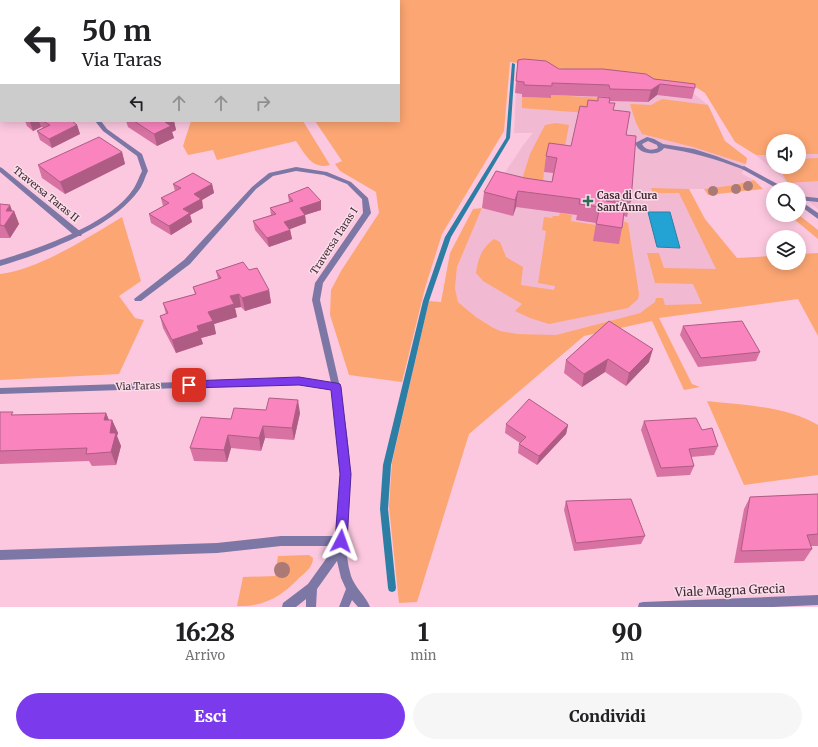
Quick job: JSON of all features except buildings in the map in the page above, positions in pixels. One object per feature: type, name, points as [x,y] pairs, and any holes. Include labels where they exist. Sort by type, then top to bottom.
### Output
[{"type":"street","points":[[0,263],[23,257],[78,234],[118,210],[136,190],[145,171],[140,155],[105,130],[99,122]]},
{"type":"street","points":[[662,146],[700,152],[744,168],[770,182]]},
{"type":"street","name":"Traversa Taras I","points":[[138,299],[187,262],[254,188],[271,174],[296,169],[325,173],[349,183],[365,198],[367,213],[319,283],[316,300],[336,387]]},
{"type":"street","name":"Traversa Taras II","points":[[0,170],[78,234]]},
{"type":"street","points":[[806,199],[818,200]]},
{"type":"street","points":[[806,208],[818,217]]},
{"type":"street","name":"Via Taras","points":[[0,391],[299,381],[336,387]]},
{"type":"street","points":[[336,387],[346,474],[340,544],[346,578],[350,590],[365,607]]},
{"type":"street","points":[[0,555],[217,548],[281,541],[340,544]]},
{"type":"street","points":[[287,607],[312,588],[323,574],[340,544]]},
{"type":"street","points":[[311,607],[312,588]]},
{"type":"street","points":[[344,607],[350,590]]},
{"type":"street","name":"Viale Magna Grecia","points":[[642,607],[818,600]]},
{"type":"shaded area","points":[[400,0],[818,0],[818,154],[806,154],[806,134],[766,134],[766,155],[756,155],[735,142],[705,93],[694,86],[510,62],[504,131],[442,234],[425,288],[402,382],[349,375],[330,315],[331,290],[341,271],[379,213],[376,192],[340,171],[335,164],[342,161],[316,122],[400,122]]},
{"type":"shaded area","name":"Casa di Cura Sant'Anna","points":[[517,71],[690,91],[708,105],[725,141],[747,158],[742,174],[754,180],[734,185],[704,189],[681,189],[745,306],[652,306],[640,313],[556,335],[539,335],[499,331],[476,317],[458,302],[455,288],[457,267],[478,216],[495,187],[533,133],[514,133]]},
{"type":"shaded area","points":[[551,95],[602,98],[586,113],[522,108],[522,97],[551,98]]},
{"type":"shaded area","points":[[662,99],[708,105],[725,141],[747,158],[746,164],[693,147],[642,134],[636,123],[630,104],[651,105]]},
{"type":"shaded area","points":[[191,122],[304,122],[330,165],[324,166],[314,163],[306,156],[296,141],[217,160],[213,150],[188,155],[183,146]]},
{"type":"shaded area","points":[[556,123],[569,125],[563,157],[544,172],[542,192],[519,189],[530,154],[545,125]]},
{"type":"shaded area","points":[[806,154],[818,154],[818,209],[806,199],[806,182],[787,182],[778,174],[806,174]]},
{"type":"shaded area","points":[[756,155],[766,155],[766,164]]},
{"type":"shaded area","points":[[818,158],[818,181],[787,182],[782,174],[806,174],[806,159]]},
{"type":"shaded area","points":[[754,180],[763,189],[708,195],[704,189],[734,185]]},
{"type":"shaded area","points":[[651,188],[689,189],[705,219],[737,258],[766,256],[766,270],[806,270],[806,254],[818,253],[818,336],[798,299],[659,318],[692,384],[700,387],[684,390],[652,321],[584,336],[469,434],[417,602],[399,603],[389,507],[392,462],[429,301],[441,302],[450,253],[473,209],[482,208],[457,267],[455,288],[458,302],[476,317],[500,331],[518,334],[556,335],[640,313],[655,302],[656,298],[663,298],[665,305],[702,304],[693,284],[655,283],[647,253],[659,253],[664,268],[716,269],[679,193],[653,193]]},
{"type":"shaded area","points":[[560,213],[572,215],[571,221],[596,225],[621,220],[628,223],[639,294],[638,299],[628,308],[549,324],[515,311],[522,304],[483,281],[476,273],[481,254],[486,246],[494,239],[500,242],[506,257],[523,267],[521,285],[554,290],[555,286],[538,283],[546,231],[542,230],[544,217],[552,218],[553,216],[559,216]]},
{"type":"shaded area","points":[[122,217],[141,281],[119,296],[135,318],[144,320],[119,374],[0,380],[0,274],[30,266],[63,252]]},
{"type":"shaded area","points":[[806,221],[818,230],[818,239],[797,222],[806,222]]},
{"type":"shaded area","points":[[707,401],[750,405],[778,410],[806,419],[818,425],[818,475],[744,485]]},
{"type":"shaded area","points":[[309,555],[313,558],[310,567],[293,584],[279,595],[256,605],[237,606],[243,577],[275,576],[278,556]]},
{"type":"water","points":[[648,212],[670,212],[680,248],[657,247]]},
{"type":"waterway","points":[[392,588],[384,509],[387,465],[426,301],[448,237],[508,138],[513,64]]},
{"type":"place","name":"Casa di Cura Sant'Anna","points":[[588,201]]},
{"type":"route","points":[[189,385],[299,381],[336,387],[346,474],[341,541]]}]
